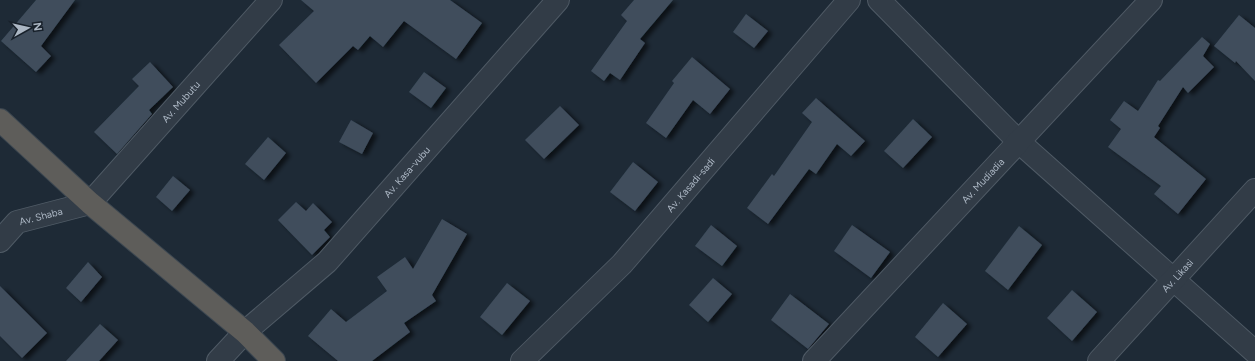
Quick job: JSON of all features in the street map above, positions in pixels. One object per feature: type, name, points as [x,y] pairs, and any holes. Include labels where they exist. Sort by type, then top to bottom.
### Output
[{"type":"highway","points":[[0,120],[90,203],[245,332],[274,361]]},
{"type":"street","name":"Av. Mubutu","points":[[90,203],[271,0]]},
{"type":"street","name":"Av. Kasa-vubu","points":[[218,361],[245,332],[327,262],[558,0]]},
{"type":"street","name":"Av. Kasadi-sadi","points":[[522,361],[622,264],[849,0]]},
{"type":"street","points":[[879,0],[1019,142],[1255,352]]},
{"type":"street","name":"Av. Mudiadia","points":[[814,361],[1151,0]]},
{"type":"street","name":"Av. Likasi","points":[[1099,361],[1173,278],[1255,190]]},
{"type":"street","name":"Av. Shaba","points":[[0,241],[17,222],[90,203]]},
{"type":"building","points":[[36,0],[75,0],[41,46],[51,56],[36,72],[1,41]]},
{"type":"building","points":[[301,0],[450,0],[482,23],[456,59],[404,21],[383,47],[370,36],[358,50],[353,46],[316,83],[279,45],[314,11]]},
{"type":"building","points":[[634,0],[673,0],[640,39],[645,43],[620,80],[610,73],[604,81],[591,71],[627,21],[621,15]]},
{"type":"building","points":[[746,14],[768,31],[754,48],[733,32]]},
{"type":"building","points":[[1239,15],[1255,28],[1255,81],[1236,61],[1235,63],[1214,46]]},
{"type":"building","points":[[1202,37],[1210,44],[1203,56],[1214,67],[1188,93],[1183,87],[1158,126],[1160,128],[1154,137],[1206,179],[1178,214],[1154,194],[1161,186],[1108,147],[1121,129],[1110,120],[1124,101],[1138,111],[1158,80],[1160,81]]},
{"type":"building","points":[[692,57],[730,89],[710,114],[693,100],[666,138],[646,123],[674,83],[672,81]]},
{"type":"building","points":[[150,62],[173,87],[149,110],[152,114],[117,154],[94,132],[139,86],[132,79]]},
{"type":"building","points":[[424,72],[446,88],[431,108],[409,92]]},
{"type":"building","points":[[816,98],[865,141],[851,156],[837,144],[816,174],[809,169],[768,224],[747,208],[772,174],[774,176],[812,122],[802,113]]},
{"type":"building","points":[[560,106],[579,125],[544,159],[525,140]]},
{"type":"building","points":[[913,119],[932,137],[903,168],[884,151]]},
{"type":"building","points":[[351,120],[373,133],[362,154],[339,142]]},
{"type":"building","points":[[268,137],[286,153],[264,180],[245,164]]},
{"type":"building","points":[[633,162],[658,182],[635,211],[610,192]]},
{"type":"building","points":[[173,176],[190,190],[172,211],[156,197]]},
{"type":"building","points":[[296,202],[306,211],[313,203],[332,222],[324,230],[330,237],[312,255],[278,220]]},
{"type":"building","points":[[442,219],[467,234],[432,295],[436,301],[404,323],[410,332],[372,361],[338,361],[308,336],[331,309],[346,322],[387,291],[377,277],[405,257],[413,269]]},
{"type":"building","points":[[711,225],[737,246],[722,266],[695,246]]},
{"type":"building","points":[[852,225],[890,252],[871,278],[834,251]]},
{"type":"building","points":[[1019,226],[1042,245],[1008,290],[985,271]]},
{"type":"building","points":[[88,262],[102,277],[81,302],[66,288]]},
{"type":"building","points":[[713,278],[732,294],[708,322],[689,305]]},
{"type":"building","points":[[507,283],[530,301],[502,335],[480,317]]},
{"type":"building","points":[[0,286],[47,333],[22,358],[0,336]]},
{"type":"building","points":[[1072,290],[1097,312],[1072,341],[1047,318]]},
{"type":"building","points":[[790,294],[829,324],[808,349],[771,320]]},
{"type":"building","points":[[943,303],[967,324],[938,357],[915,337]]},
{"type":"building","points":[[100,324],[118,340],[99,361],[66,361]]}]
